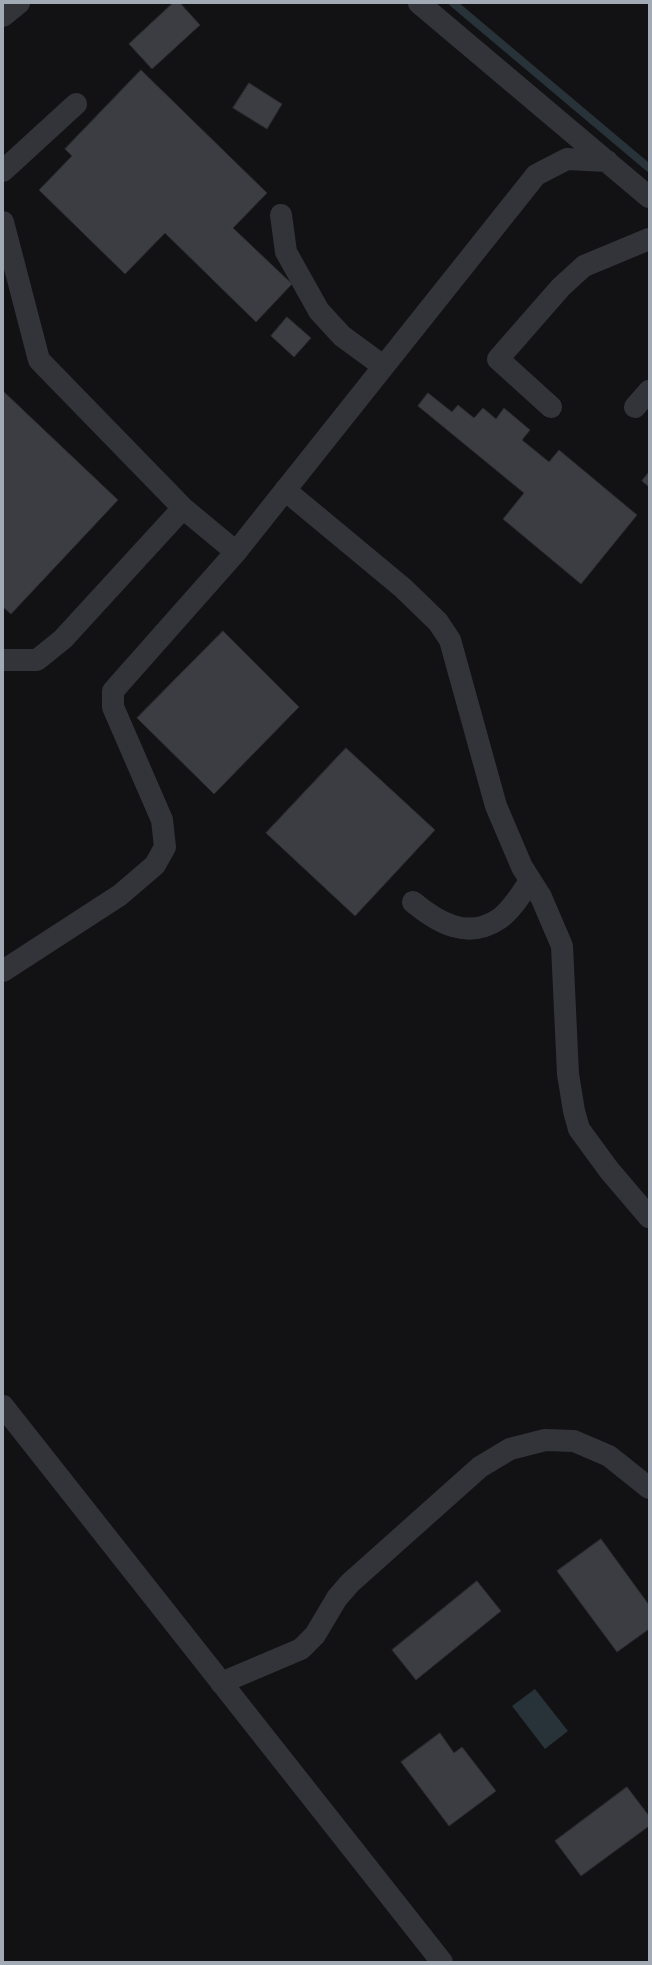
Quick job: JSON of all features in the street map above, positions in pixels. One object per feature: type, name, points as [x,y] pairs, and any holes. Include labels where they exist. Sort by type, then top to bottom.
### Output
[{"type":"lane","points":[[3,16],[20,3]]},
{"type":"lane","points":[[418,3],[649,197]]},
{"type":"lane","points":[[3,171],[76,104]]},
{"type":"lane","points":[[3,971],[120,895],[155,865],[165,847],[162,820],[113,707],[113,691],[236,552],[536,175],[567,159],[607,162]]},
{"type":"lane","points":[[281,215],[286,252],[319,311],[342,336],[384,366]]},
{"type":"lane","points":[[3,222],[39,360],[183,508],[236,552]]},
{"type":"lane","points":[[551,406],[498,358],[561,287],[584,266],[649,240]]},
{"type":"lane","points":[[285,490],[403,588],[438,622],[450,640],[496,806],[522,867],[541,897],[562,946],[568,1074],[574,1111],[579,1129],[609,1170],[649,1217]]},
{"type":"lane","points":[[3,660],[36,660],[63,640],[183,508]]},
{"type":"lane","points":[[413,902],[427,914],[455,928],[483,927],[500,919],[511,908],[530,881]]},
{"type":"lane","points":[[3,1406],[442,1962]]},
{"type":"lane","points":[[222,1683],[301,1649],[315,1636],[337,1598],[350,1582],[480,1467],[510,1449],[545,1440],[574,1441],[609,1456],[649,1488]]},
{"type":"shaded area","points":[[535,1689],[568,1731],[545,1749],[512,1706]]},
{"type":"building","points":[[173,3],[180,3],[200,25],[152,69],[129,44]]},
{"type":"building","points":[[141,70],[267,193],[233,228],[292,284],[256,322],[165,233],[125,274],[39,190],[72,156],[65,149]]},
{"type":"building","points":[[249,83],[282,104],[267,129],[233,108]]},
{"type":"building","points":[[287,317],[311,338],[294,357],[271,336]]},
{"type":"building","points":[[3,391],[118,500],[11,614],[3,607]]},
{"type":"building","points":[[428,393],[452,412],[458,405],[474,418],[483,408],[496,419],[504,408],[530,430],[522,440],[549,462],[559,450],[637,515],[581,584],[503,519],[524,493],[418,406]]},
{"type":"building","points":[[649,472],[649,487],[642,481]]},
{"type":"building","points":[[223,631],[299,707],[214,794],[137,718]]},
{"type":"building","points":[[346,748],[435,830],[355,916],[266,833]]},
{"type":"building","points":[[601,1539],[649,1605],[649,1629],[617,1652],[557,1571]]},
{"type":"building","points":[[477,1581],[501,1611],[416,1680],[392,1650]]},
{"type":"building","points":[[440,1733],[454,1753],[462,1747],[496,1791],[449,1826],[401,1762]]},
{"type":"building","points":[[627,1787],[649,1816],[649,1826],[581,1876],[555,1841]]},
{"type":"waterway","points":[[453,3],[649,168]]}]
